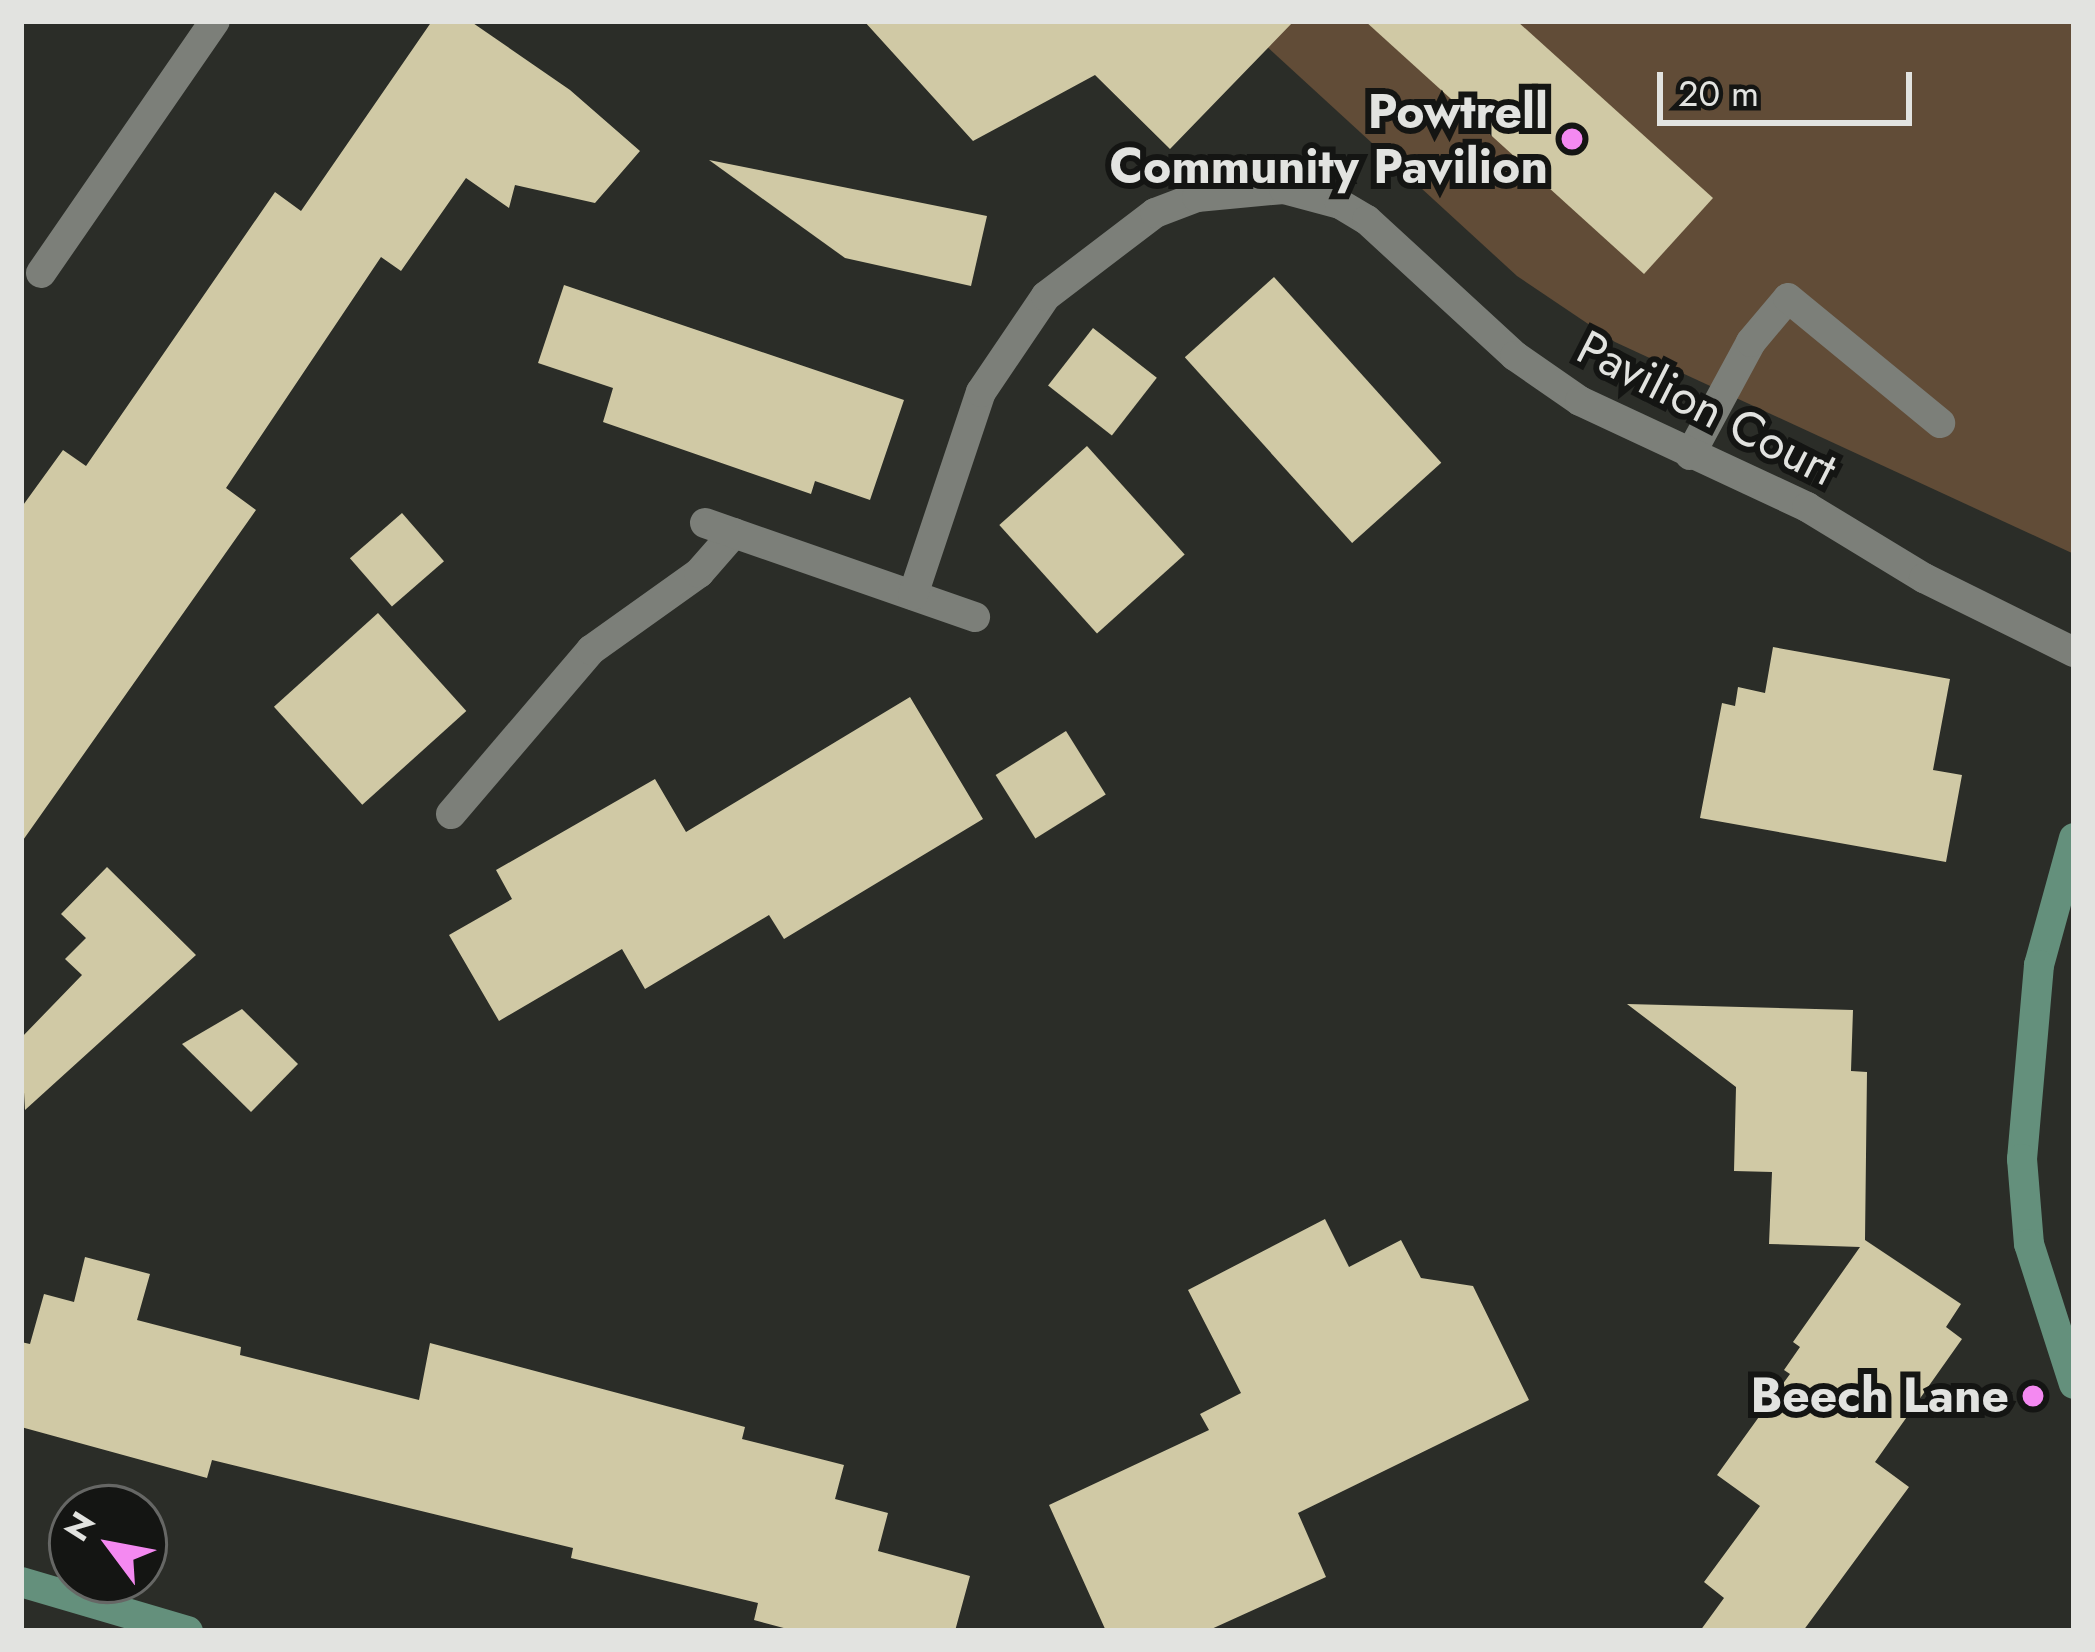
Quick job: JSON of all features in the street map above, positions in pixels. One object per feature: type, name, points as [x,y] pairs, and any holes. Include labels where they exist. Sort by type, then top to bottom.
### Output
[{"type":"street","points":[[40,273],[215,21]]},
{"type":"street","name":"Pavilion Court","points":[[913,595],[1000,355],[1073,272],[1155,214],[1197,197],[1284,189],[1340,204],[1547,380],[1690,455],[1807,507],[1988,612],[2074,652]]},
{"type":"street","points":[[1690,455],[1751,342],[1788,298],[1940,423]]},
{"type":"street","points":[[451,814],[591,650],[699,573],[719,528],[975,617]]},
{"type":"street","points":[[2074,838],[2039,965],[2022,1159],[2029,1244],[2074,1384]]},
{"type":"street","points":[[21,1582],[188,1631]]},
{"type":"shaded area","points":[[1239,21],[2074,21],[2074,554],[1615,342],[1517,276]]},
{"type":"building","points":[[432,21],[470,21],[570,90],[640,151],[595,203],[515,185],[509,208],[466,178],[401,271],[381,257],[226,488],[256,510],[21,843],[21,508],[63,450],[86,466],[275,192],[301,211]]},
{"type":"building","points":[[864,21],[1294,21],[1170,149],[1095,75],[973,141]]},
{"type":"building","name":"Powtrell Community Pavilion","points":[[1365,21],[1517,21],[1713,198],[1644,274]]},
{"type":"building","points":[[709,160],[987,216],[971,286],[845,258]]},
{"type":"building","points":[[1274,277],[1441,463],[1352,543],[1185,357]]},
{"type":"building","points":[[564,285],[904,400],[870,500],[815,481],[811,494],[603,422],[613,388],[538,363]]},
{"type":"building","points":[[1093,328],[1157,378],[1112,435],[1048,386]]},
{"type":"building","points":[[1087,446],[1185,554],[1097,633],[999,525]]},
{"type":"building","points":[[402,513],[444,561],[392,607],[350,558]]},
{"type":"building","points":[[378,613],[466,711],[362,805],[274,707]]},
{"type":"building","points":[[1773,647],[1950,679],[1933,770],[1962,775],[1946,862],[1700,818],[1722,703],[1735,706],[1738,687],[1765,693]]},
{"type":"building","points":[[910,697],[983,819],[784,939],[769,915],[645,989],[622,949],[499,1021],[449,935],[512,899],[496,870],[655,779],[686,832]]},
{"type":"building","points":[[1066,731],[1106,795],[1035,839],[996,775]]},
{"type":"building","points":[[107,867],[196,955],[25,1110],[21,1038],[82,975],[65,959],[86,938],[61,914]]},
{"type":"building","points":[[1627,1004],[1853,1010],[1851,1071],[1867,1072],[1865,1240],[1961,1304],[1946,1327],[1962,1339],[1875,1462],[1909,1487],[1803,1631],[1700,1631],[1724,1598],[1704,1582],[1760,1506],[1717,1475],[1790,1374],[1784,1370],[1800,1347],[1793,1342],[1860,1247],[1769,1244],[1772,1172],[1734,1171],[1736,1087]]},
{"type":"building","points":[[242,1009],[298,1064],[251,1112],[182,1044]]},
{"type":"building","points":[[1325,1219],[1349,1267],[1401,1240],[1421,1278],[1473,1286],[1529,1400],[1298,1513],[1326,1577],[1207,1631],[1106,1631],[1049,1505],[1209,1430],[1200,1414],[1241,1393],[1188,1290]]},
{"type":"building","points":[[85,1257],[150,1274],[137,1320],[241,1347],[240,1355],[419,1400],[430,1343],[745,1427],[742,1439],[844,1465],[835,1499],[888,1513],[878,1551],[970,1576],[955,1631],[795,1631],[754,1620],[758,1603],[571,1558],[573,1548],[212,1460],[207,1478],[21,1427],[21,1342],[30,1344],[44,1294],[74,1302]]},
{"type":"place","name":"Powtrell Community Pavilion","points":[[1572,139]]},
{"type":"place","name":"Beech Lane","points":[[2033,1396]]}]
